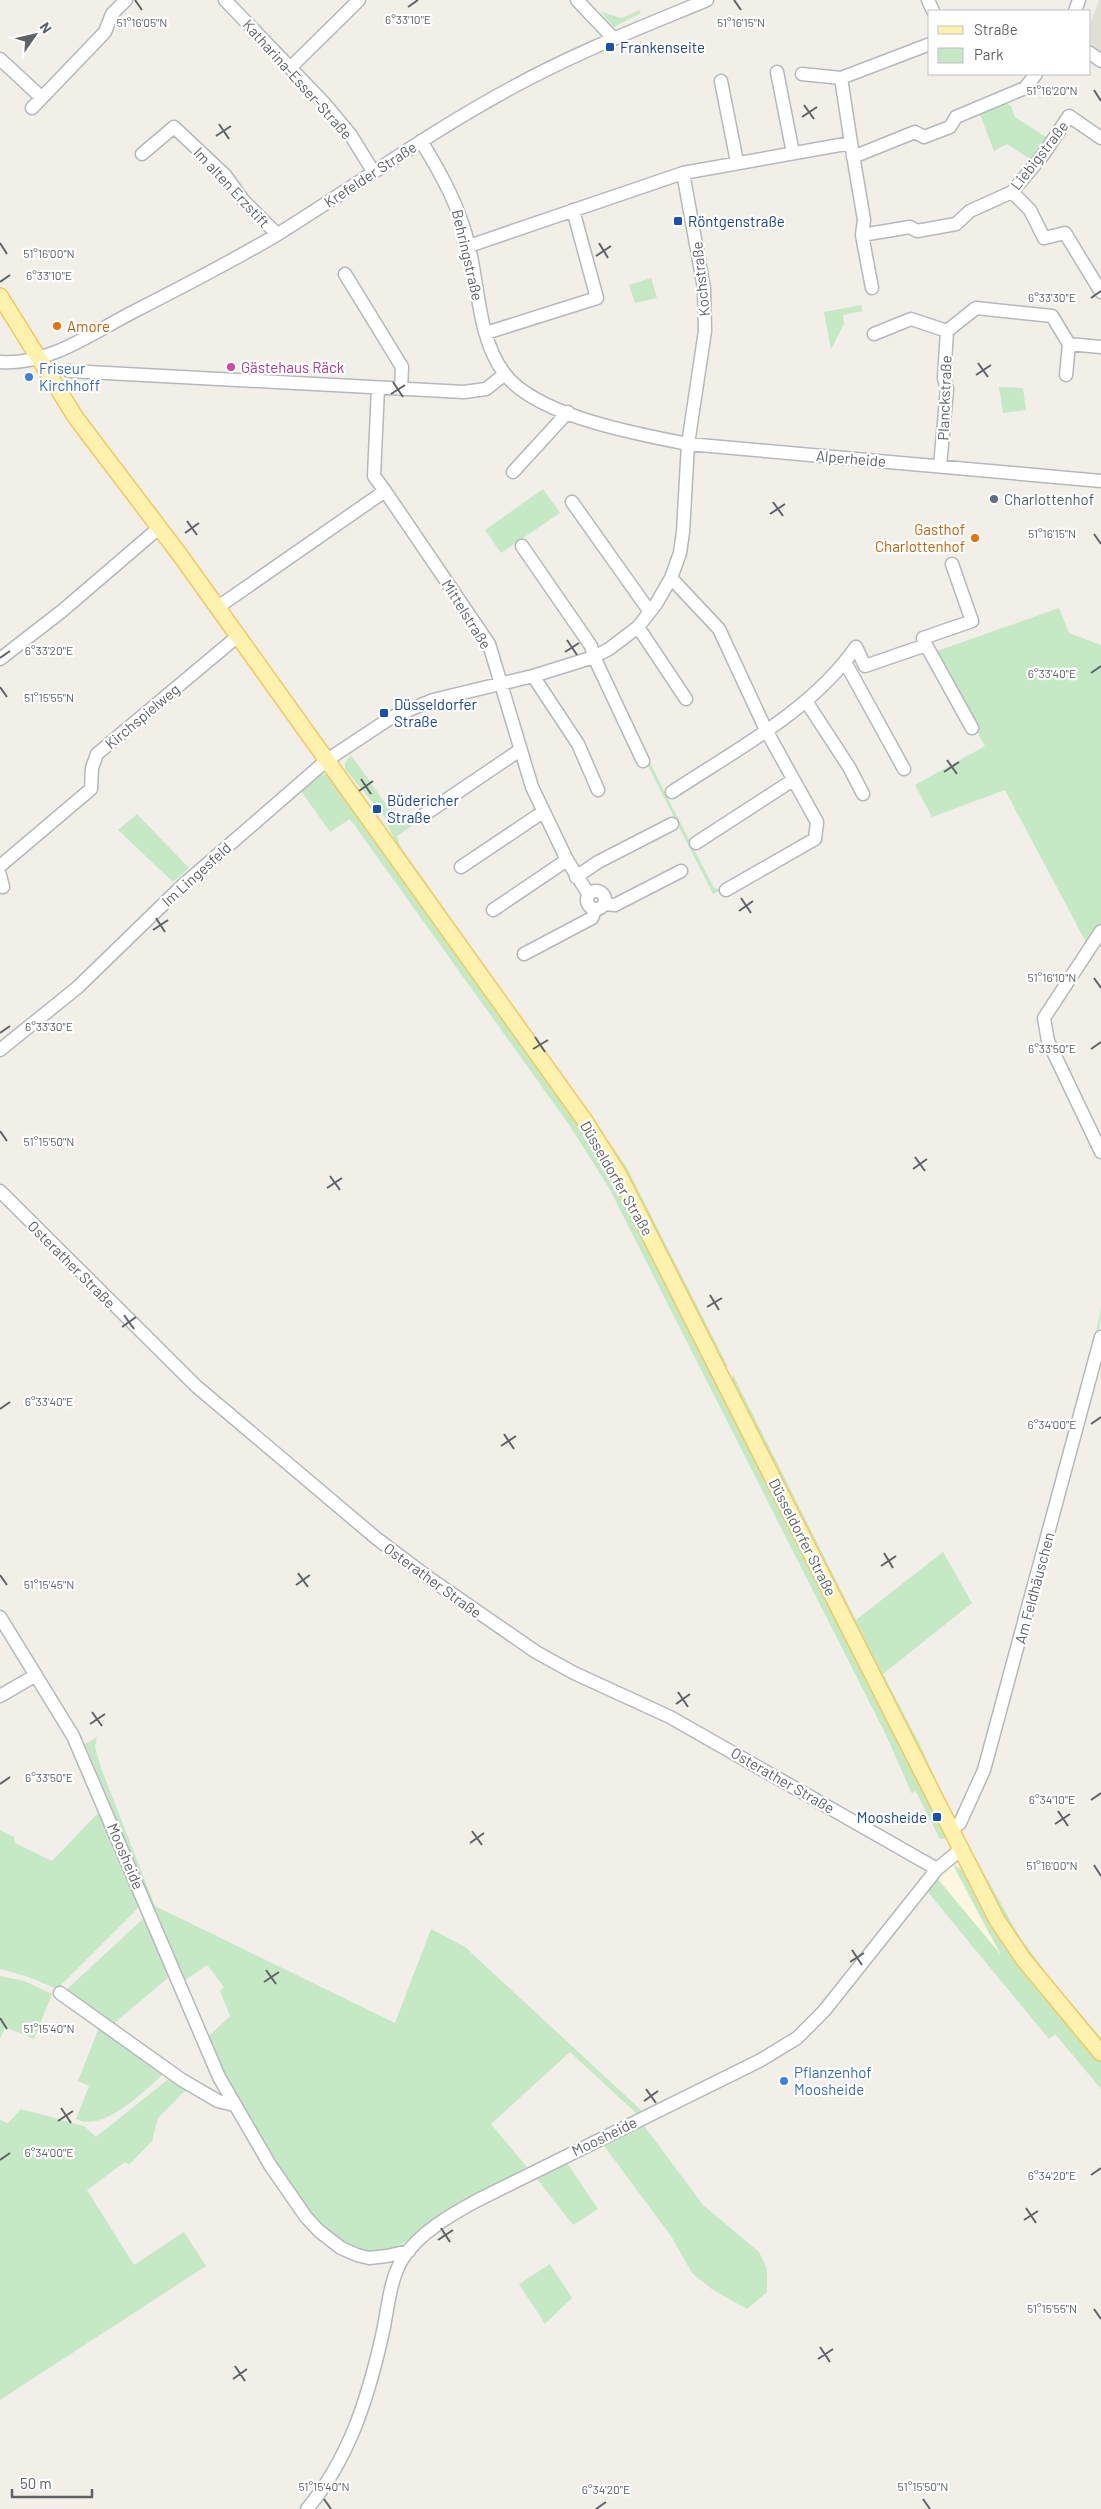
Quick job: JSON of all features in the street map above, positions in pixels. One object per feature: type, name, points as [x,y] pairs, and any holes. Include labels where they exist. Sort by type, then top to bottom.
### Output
[{"type":"main road","name":"Düsseldorfer Straße","points":[[0,296],[38,360],[76,418],[160,527],[218,607],[584,1121],[619,1175],[997,1920],[1024,1960],[1101,2053]]},
{"type":"street","points":[[32,108],[105,32],[112,14],[126,0]]},
{"type":"street","name":"Katharina-Esser-Straße","points":[[225,0],[291,67],[350,134],[373,172]]},
{"type":"street","points":[[291,67],[359,0]]},
{"type":"street","points":[[577,0],[614,39]]},
{"type":"street","name":"Krefelder Straße","points":[[38,360],[206,274],[277,234],[420,141],[513,87],[614,39],[707,0]]},
{"type":"street","points":[[802,74],[841,78],[928,45]]},
{"type":"street","points":[[0,58],[42,98]]},
{"type":"street","points":[[777,72],[793,153]]},
{"type":"street","points":[[853,156],[915,132],[924,137],[950,127],[956,117],[1025,88],[1035,75]]},
{"type":"street","points":[[841,78],[864,220],[862,235],[872,288]]},
{"type":"street","points":[[721,81],[737,162]]},
{"type":"street","name":"Liebigstraße","points":[[862,235],[910,226],[917,231],[956,224],[970,211],[1012,192],[1043,155],[1069,116],[1101,138]]},
{"type":"street","name":"Im alten Erzstift","points":[[142,154],[174,127],[225,175],[243,200],[277,234]]},
{"type":"street","name":"Behringstraße","points":[[420,141],[455,200],[469,246],[486,333],[494,358],[504,374]]},
{"type":"street","points":[[469,246],[683,173],[851,143]]},
{"type":"street","name":"Kochstraße","points":[[683,173],[703,282],[705,310],[704,340],[688,444]]},
{"type":"street","points":[[1012,192],[1030,210],[1044,238],[1066,233],[1101,292]]},
{"type":"street","points":[[486,333],[597,298],[572,210]]},
{"type":"street","points":[[345,274],[402,367],[402,388]]},
{"type":"street","points":[[874,334],[911,319],[947,331],[976,308],[1052,316],[1069,344],[1066,375]]},
{"type":"street","name":"Planckstraße","points":[[940,466],[947,388],[944,378],[947,331]]},
{"type":"street","points":[[1069,344],[1101,347]]},
{"type":"street","points":[[0,362],[38,360]]},
{"type":"street","points":[[69,371],[464,392],[486,389],[504,374]]},
{"type":"street","name":"Alperheide","points":[[504,374],[535,400],[602,425],[630,433],[688,444],[1101,481]]},
{"type":"street","name":"Mittelstraße","points":[[378,388],[374,476],[489,644],[520,750],[543,812],[576,877],[589,895],[594,891],[600,892],[605,896],[600,907]]},
{"type":"street","points":[[513,472],[568,412]]},
{"type":"street","points":[[327,760],[392,717],[432,700],[532,676],[594,656],[609,648],[638,627],[650,612],[671,578],[680,553],[688,444]]},
{"type":"street","points":[[218,607],[385,491]]},
{"type":"street","points":[[572,502],[650,612]]},
{"type":"street","points":[[0,659],[62,611],[160,527]]},
{"type":"street","points":[[522,546],[592,646],[594,656],[643,760]]},
{"type":"street","points":[[952,564],[972,622],[923,638],[972,728]]},
{"type":"street","points":[[671,578],[719,629],[766,730],[817,822],[815,840],[726,890]]},
{"type":"street","points":[[638,627],[686,699]]},
{"type":"street","name":"Kirchspielweg","points":[[0,866],[91,789],[92,768],[97,754],[238,636]]},
{"type":"street","points":[[672,792],[766,730],[806,701],[845,662],[856,647],[865,666],[926,645]]},
{"type":"street","points":[[845,662],[904,768]]},
{"type":"street","points":[[532,676],[578,744],[598,790]]},
{"type":"street","points":[[806,701],[849,766],[863,794]]},
{"type":"street","points":[[421,817],[520,750]]},
{"type":"street","name":"Im Lingesfeld","points":[[0,1050],[78,986],[183,885],[327,760]]},
{"type":"street","points":[[696,843],[793,780]]},
{"type":"street","points":[[462,867],[543,812]]},
{"type":"street","points":[[576,877],[598,862],[672,824]]},
{"type":"street","points":[[493,910],[567,860]]},
{"type":"street","points":[[524,954],[592,918],[600,907],[615,905],[681,871]]},
{"type":"street","points":[[1101,931],[1044,1018],[1048,1040],[1101,1152]]},
{"type":"street","name":"Osterather Straße","points":[[0,1191],[196,1386],[376,1538],[429,1578],[536,1652],[574,1673],[677,1720],[937,1869]]},
{"type":"street","name":"Am Feldhäuschen","points":[[950,1830],[960,1823],[984,1770],[1101,1336]]},
{"type":"street","name":"Moosheide","points":[[0,1617],[73,1736],[93,1778],[219,2077],[291,2198],[323,2235],[341,2248],[363,2257],[382,2257],[409,2251]]},
{"type":"street","points":[[0,1696],[36,1675]]},
{"type":"street","name":"Moosheide","points":[[307,2509],[331,2479],[348,2446],[378,2353],[396,2274],[409,2251],[441,2223],[478,2200],[759,2061],[797,2038],[833,2001],[937,1869],[960,1850]]},
{"type":"street","points":[[60,1993],[177,2076],[218,2101],[234,2105]]},
{"type":"shaded area","points":[[1099,0],[1101,0],[1101,56],[1091,49],[1091,22]]},
{"type":"shaded area","points":[[953,1865],[983,1924],[1004,1959],[935,1876]]},
{"type":"green space","points":[[639,10],[641,13],[614,27],[601,12],[622,18]]},
{"type":"green space","points":[[1003,102],[1011,106],[1015,117],[1049,139],[1033,161],[1007,144],[994,151],[979,112]]},
{"type":"green space","points":[[651,278],[657,298],[635,303],[629,285]]},
{"type":"green space","points":[[861,305],[863,311],[843,315],[844,324],[831,349],[824,312]]},
{"type":"green space","points":[[999,387],[1023,388],[1026,410],[1003,413]]},
{"type":"green space","points":[[543,489],[560,513],[501,553],[485,530]]},
{"type":"green space","points":[[1059,608],[1069,633],[1101,645],[1101,924],[1088,946],[1005,790],[932,817],[915,785],[985,746],[934,652]]},
{"type":"green space","points":[[604,666],[663,789],[714,888],[721,890],[713,894],[646,762]]},
{"type":"green space","points":[[351,755],[400,824],[405,825],[419,815],[422,819],[397,836],[400,846],[626,1166],[728,1367],[724,1366],[640,1199],[404,859],[387,824],[388,821],[345,769],[345,763]]},
{"type":"green space","points":[[327,774],[582,1127],[608,1168],[948,1838],[940,1839],[915,1790],[912,1794],[886,1735],[609,1188],[570,1126],[350,819],[330,832],[301,791],[320,775]]},
{"type":"green space","points":[[137,814],[189,868],[173,882],[118,830]]},
{"type":"green space","points":[[1101,1307],[1099,1333],[981,1769],[955,1822],[731,1381],[733,1375],[856,1620],[943,1552],[972,1603],[883,1674],[919,1743],[955,1821],[979,1767],[1093,1349]]},
{"type":"green space","points":[[97,1737],[95,1747],[101,1768],[155,1906],[395,2023],[431,1929],[465,1947],[642,2111],[637,2114],[570,2052],[491,2124],[527,2167],[457,2205],[395,2248],[377,2252],[358,2250],[338,2240],[318,2223],[298,2198],[227,2083],[208,2037],[230,2016],[220,1991],[224,1987],[207,1965],[184,1981],[85,1744]]},
{"type":"green space","points":[[101,1810],[141,1905],[57,1989],[26,1976],[0,1969],[0,1830],[14,1837],[15,1843],[52,1861]]},
{"type":"green space","points":[[960,1830],[1019,1936],[1053,1982],[1101,2038],[1101,2044],[1050,1984],[1003,1917]]},
{"type":"green space","points":[[953,1865],[964,1871],[1068,2023],[1101,2062],[1101,2089],[1055,2034],[1049,2039],[927,1891],[937,1878],[1001,1955]]},
{"type":"green space","points":[[146,1916],[170,1976],[112,2025],[65,1991]]},
{"type":"green space","points":[[0,1976],[24,1981],[52,1994],[34,2039],[5,2027],[0,2039]]},
{"type":"green space","points":[[100,2025],[165,2073],[123,2108],[99,2120],[87,2122],[76,2119],[89,2086],[78,2081]]},
{"type":"green space","points":[[171,2077],[189,2087],[158,2118],[152,2141],[129,2165],[125,2162],[87,2190],[134,2265],[184,2232],[206,2266],[0,2400],[0,2120],[8,2123],[21,2109],[84,2126],[96,2137]]},
{"type":"green space","points":[[640,2124],[645,2127],[703,2205],[759,2252],[767,2269],[767,2292],[747,2309],[713,2290],[692,2273],[671,2236],[602,2143]]},
{"type":"green space","points":[[565,2160],[598,2209],[573,2225],[534,2175]]},
{"type":"green space","points":[[550,2264],[572,2298],[545,2324],[519,2284]]},
{"type":"place","name":"Frankenseite","points":[[610,47]]},
{"type":"place","name":"Röntgenstraße","points":[[678,221]]},
{"type":"place","name":"Amore","points":[[57,326]]},
{"type":"place","name":"Gästehaus Räck","points":[[231,367]]},
{"type":"place","name":"Friseur Kirchhoff","points":[[29,377]]},
{"type":"place","name":"Charlottenhof","points":[[994,499]]},
{"type":"place","name":"Gasthof Charlottenhof","points":[[975,538]]},
{"type":"place","name":"Düsseldorfer Straße","points":[[384,713]]},
{"type":"place","name":"Büdericher Straße","points":[[377,809]]},
{"type":"place","name":"Moosheide","points":[[937,1817]]},
{"type":"place","name":"Pflanzenhof Moosheide","points":[[784,2081]]}]
